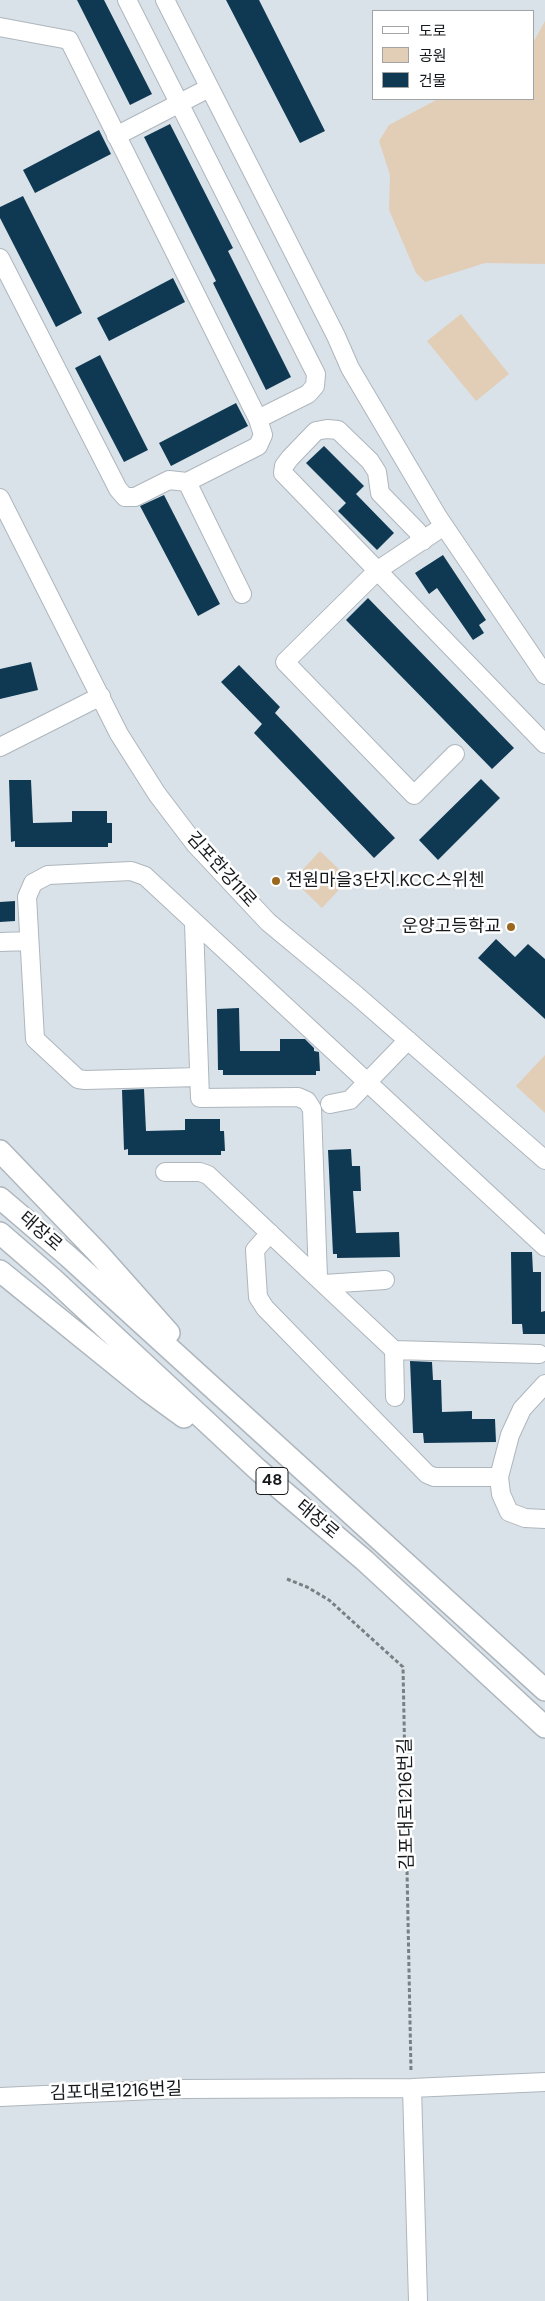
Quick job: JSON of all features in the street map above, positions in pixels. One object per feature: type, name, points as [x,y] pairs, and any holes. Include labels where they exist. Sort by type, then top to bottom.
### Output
[{"type":"main road","points":[[0,1151],[98,1253],[244,1417]]},
{"type":"main road","name":"태장로","points":[[0,1198],[69,1257],[545,1690]]},
{"type":"main road","name":"태장로","points":[[0,1233],[53,1279],[257,1469],[364,1560],[545,1727]]},
{"type":"main road","points":[[0,1271],[147,1390],[257,1469]]},
{"type":"street","points":[[127,0],[316,374],[315,386],[308,394],[258,419]]},
{"type":"street","points":[[164,0],[336,336],[350,368],[444,526],[545,675]]},
{"type":"street","points":[[0,27],[69,40],[258,419],[263,435],[258,446],[187,482],[169,480],[135,497],[125,497],[118,490],[0,258]]},
{"type":"street","points":[[116,136],[209,88]]},
{"type":"street","points":[[422,541],[417,531],[380,493],[377,472],[370,461],[338,430],[327,429],[316,432],[284,466],[284,473],[545,744]]},
{"type":"street","points":[[187,482],[242,594]]},
{"type":"street","name":"김포한강11로","points":[[0,498],[98,697],[113,735],[149,794],[189,846],[265,926],[545,1160]]},
{"type":"street","name":"김포한강11로","points":[[2,519],[98,697]]},
{"type":"street","points":[[444,526],[378,570],[285,662],[414,795],[455,754]]},
{"type":"street","points":[[0,748],[98,697]]},
{"type":"street","points":[[199,1077],[85,1080],[78,1078],[35,1039],[27,896],[33,882],[48,875],[138,872],[144,876],[545,1246]]},
{"type":"street","points":[[194,923],[200,1098],[298,1097],[307,1101],[312,1109],[321,1281]]},
{"type":"street","points":[[0,942],[29,941]]},
{"type":"street","points":[[330,1104],[350,1100],[406,1042]]},
{"type":"street","name":"김포한강11로","points":[[406,1042],[545,1168]]},
{"type":"street","points":[[165,1172],[200,1172],[208,1175],[394,1350],[539,1354]]},
{"type":"street","points":[[270,1232],[254,1250],[258,1297],[265,1308],[427,1474],[434,1477],[499,1477]]},
{"type":"street","points":[[321,1281],[385,1280]]},
{"type":"street","points":[[394,1350],[395,1397]]},
{"type":"street","points":[[545,1384],[522,1409],[504,1453],[499,1477],[501,1494],[509,1512],[525,1518],[545,1518]]},
{"type":"street","name":"김포대로1216번길","points":[[0,2097],[176,2089],[412,2088],[545,2082]]},
{"type":"street","points":[[412,2088],[418,2301]]},
{"type":"path","name":"김포대로1216번길","points":[[287,1579],[307,1587],[329,1600],[403,1667],[412,2088]]},
{"type":"green space","points":[[545,21],[545,264],[485,263],[425,282],[416,273],[389,210],[390,175],[379,141],[389,125],[436,100],[535,100],[535,39]]},
{"type":"green space","points":[[461,314],[509,374],[476,401],[427,341]]},
{"type":"green space","points":[[320,851],[349,879],[322,908],[293,880]]},
{"type":"green space","points":[[545,1055],[545,1113],[516,1086]]},
{"type":"building","points":[[77,0],[104,0],[152,94],[130,105]]},
{"type":"building","points":[[226,0],[259,0],[325,131],[300,143]]},
{"type":"building","points":[[170,124],[233,248],[228,251],[291,377],[266,390],[213,283],[216,281],[144,137]]},
{"type":"building","points":[[99,130],[111,154],[35,193],[23,170]]},
{"type":"building","points":[[23,196],[82,313],[56,327],[0,218],[0,207]]},
{"type":"building","points":[[173,278],[185,302],[109,341],[97,318]]},
{"type":"building","points":[[100,355],[148,450],[124,462],[75,368]]},
{"type":"building","points":[[236,403],[248,426],[171,466],[159,443]]},
{"type":"building","points":[[324,446],[364,486],[356,494],[394,533],[377,550],[338,511],[346,503],[306,463]]},
{"type":"building","points":[[164,495],[220,604],[198,616],[140,506]]},
{"type":"building","points":[[443,555],[486,620],[479,625],[484,633],[473,640],[437,588],[429,594],[415,573]]},
{"type":"building","points":[[368,598],[514,748],[492,769],[346,620]]},
{"type":"building","points":[[31,662],[38,690],[0,699],[0,669]]},
{"type":"building","points":[[239,665],[280,707],[275,713],[395,838],[374,858],[254,733],[262,724],[221,682]]},
{"type":"building","points":[[481,779],[500,798],[438,860],[419,840]]},
{"type":"building","points":[[9,780],[31,780],[33,823],[72,822],[72,811],[107,811],[107,823],[112,823],[112,843],[108,843],[108,847],[15,847],[15,841],[11,842]]},
{"type":"building","points":[[15,901],[15,921],[0,922],[0,902]]},
{"type":"building","name":"운양고등학교","points":[[496,939],[515,957],[528,944],[545,959],[545,1019],[478,958]]},
{"type":"building","points":[[239,1008],[240,1051],[280,1051],[280,1039],[305,1039],[314,1048],[314,1051],[319,1052],[320,1071],[316,1071],[316,1075],[223,1075],[223,1070],[218,1070],[217,1009]]},
{"type":"building","points":[[144,1089],[146,1131],[185,1130],[185,1119],[220,1119],[220,1131],[224,1131],[225,1151],[221,1151],[221,1155],[128,1155],[128,1149],[124,1150],[122,1090]]},
{"type":"building","points":[[351,1149],[352,1166],[360,1166],[361,1191],[353,1191],[356,1233],[399,1232],[400,1257],[337,1258],[337,1254],[333,1254],[328,1150]]},
{"type":"building","points":[[511,1252],[532,1252],[533,1272],[541,1272],[541,1312],[545,1311],[545,1334],[523,1334],[522,1324],[512,1324]]},
{"type":"building","points":[[410,1361],[432,1362],[433,1380],[441,1380],[442,1412],[472,1411],[472,1419],[495,1419],[496,1442],[424,1443],[423,1433],[413,1433]]},
{"type":"place","name":"전원마을3단지.KCC스위첸","points":[[276,881]]},
{"type":"place","name":"운양고등학교","points":[[511,927]]}]
